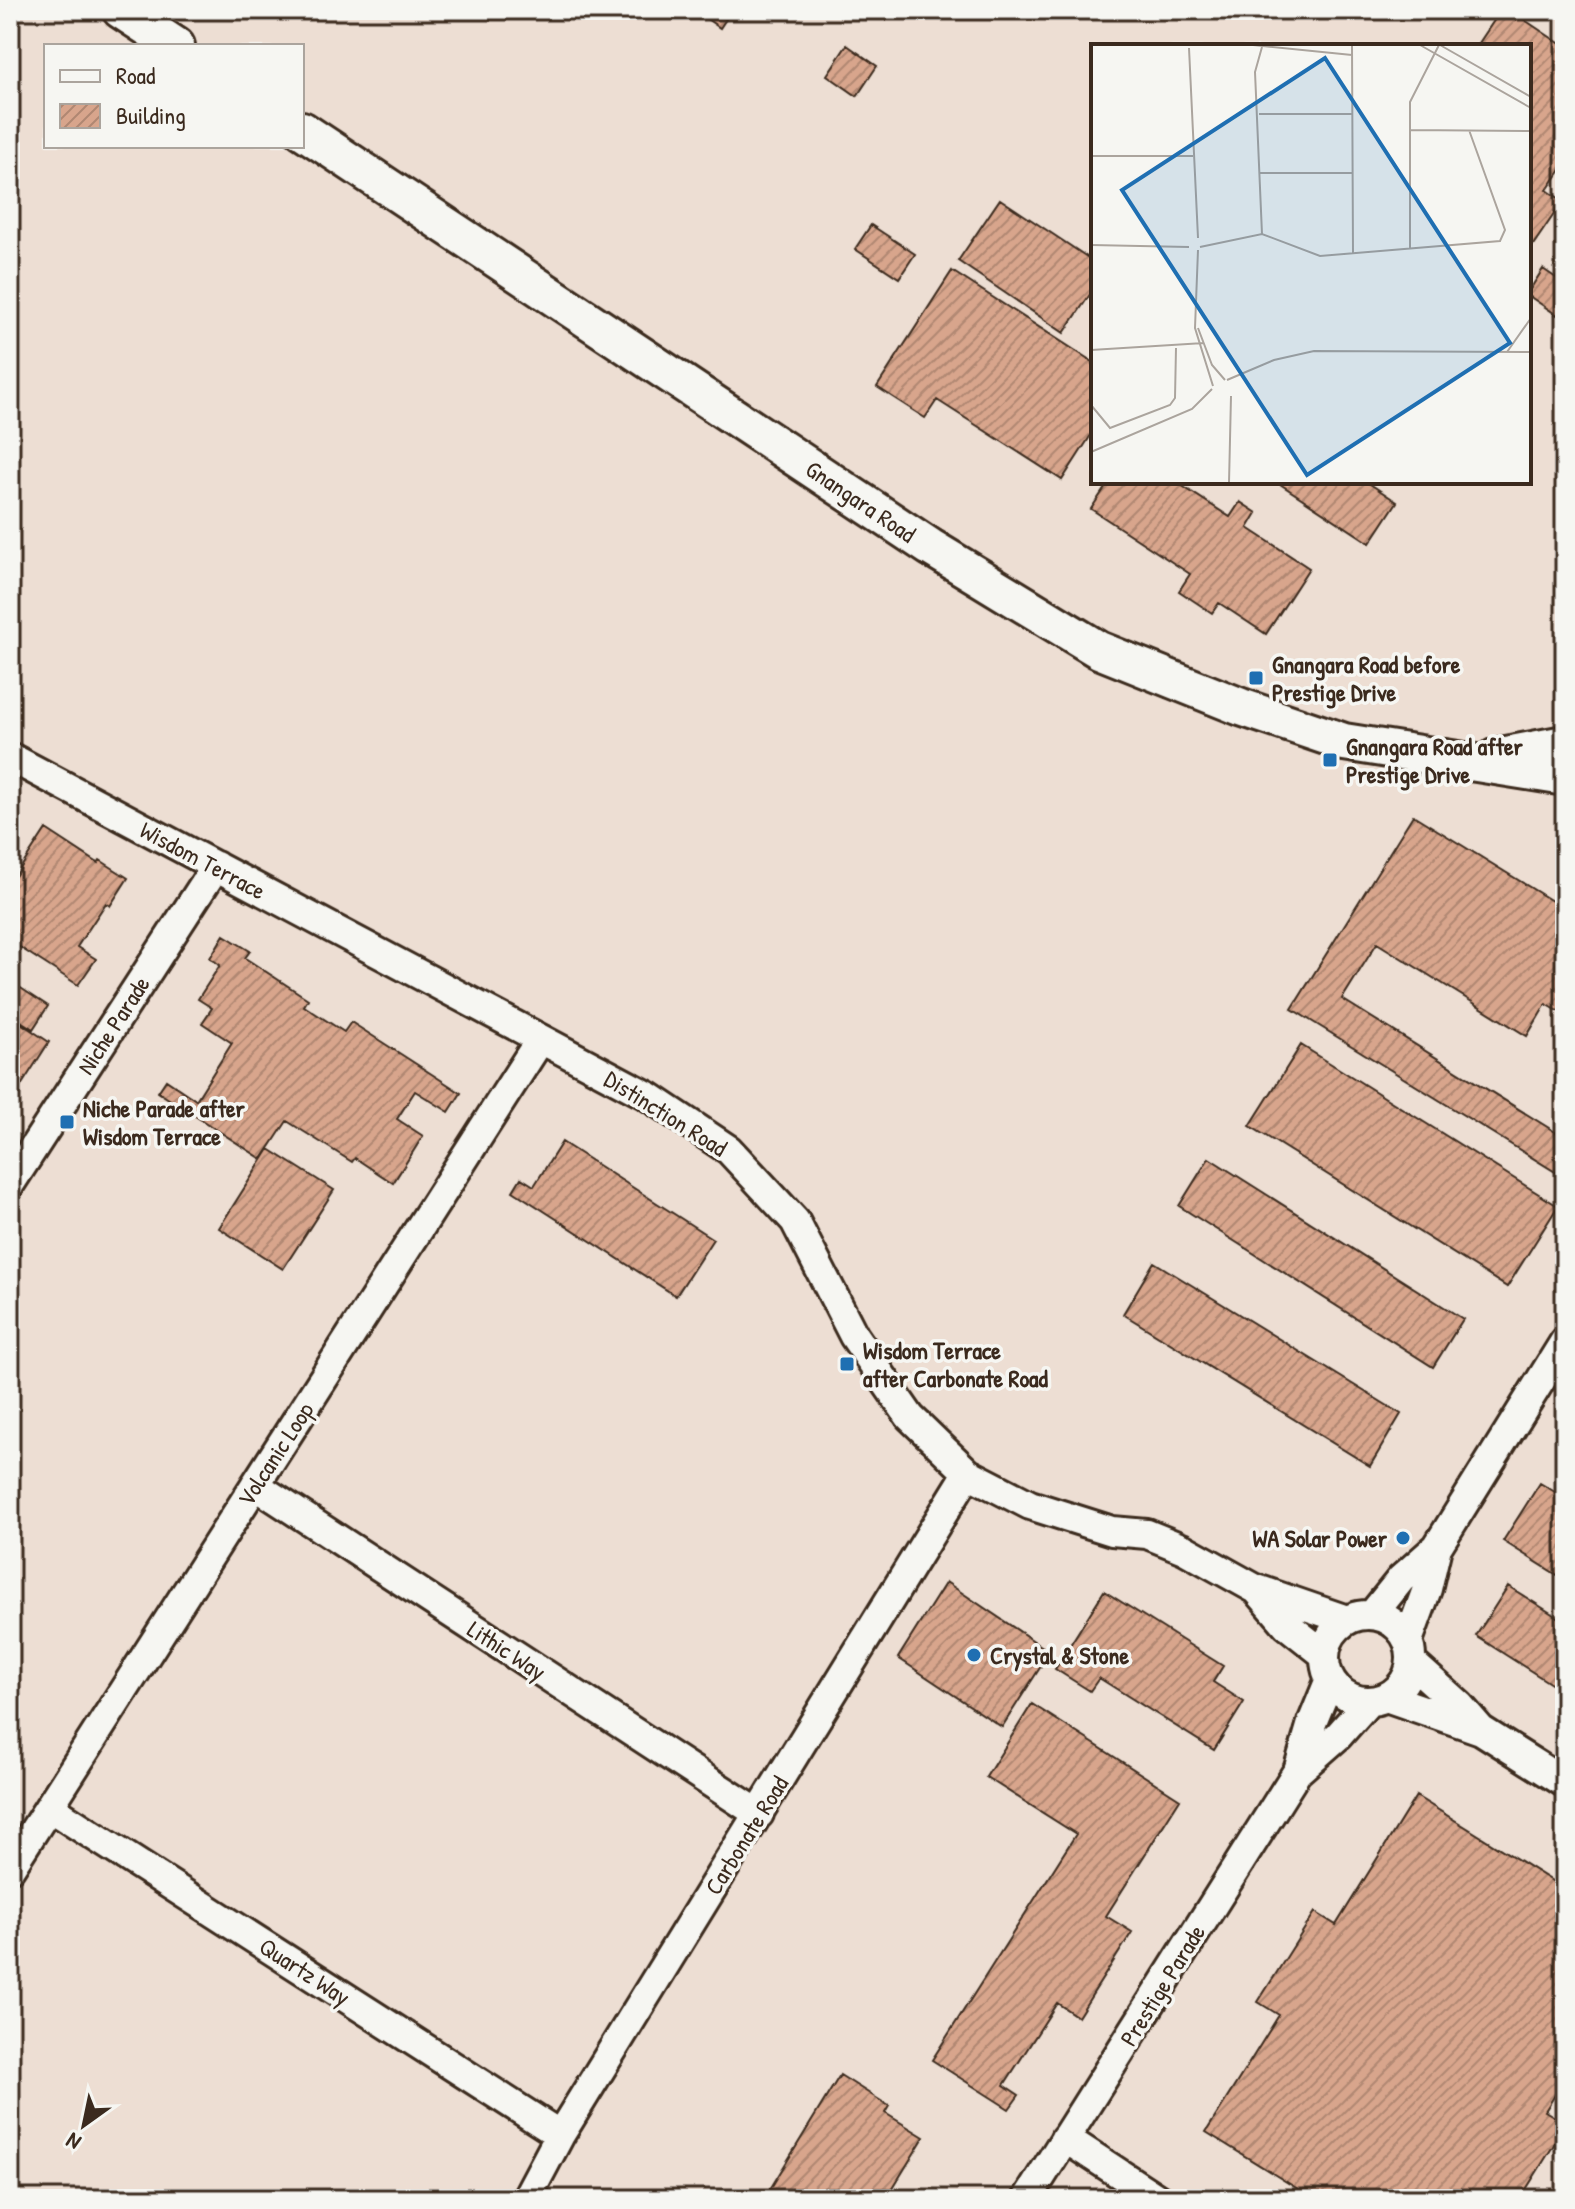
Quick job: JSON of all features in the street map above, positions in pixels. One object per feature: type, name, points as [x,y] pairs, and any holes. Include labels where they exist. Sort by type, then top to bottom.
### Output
[{"type":"main road","points":[[121,10],[173,44]]},
{"type":"main road","name":"Gnangara Road","points":[[304,131],[930,547],[1099,650],[1241,707],[1344,742],[1565,777]]},
{"type":"main road","name":"Gnangara Road","points":[[1471,762],[1565,744]]},
{"type":"street","name":"Wisdom Terrace","points":[[10,757],[397,963]]},
{"type":"street","name":"Niche Parade","points":[[10,1184],[216,866]]},
{"type":"street","name":"Distinction Road","points":[[397,963],[648,1096],[729,1150],[795,1221],[854,1336],[910,1417],[968,1473],[1030,1505],[1112,1531],[1147,1534],[1184,1549],[1254,1588],[1360,1618]]},
{"type":"street","name":"Volcanic Loop","points":[[10,1868],[540,1040]]},
{"type":"street","points":[[1565,1341],[1437,1547],[1360,1618],[1336,1629],[1328,1641],[1327,1667],[1346,1695],[1377,1699],[1481,1730],[1565,1783]]},
{"type":"street","name":"Carbonate Road","points":[[526,2199],[560,2135],[968,1473]]},
{"type":"street","name":"Lithic Way","points":[[255,1485],[759,1814]]},
{"type":"street","points":[[1377,1699],[1403,1683],[1437,1547]]},
{"type":"street","name":"Distinction Road","points":[[1254,1588],[1327,1667]]},
{"type":"street","points":[[1360,1618],[1387,1619],[1399,1628],[1409,1651],[1481,1730]]},
{"type":"street","name":"Prestige Parade","points":[[1027,2199],[1297,1772],[1327,1667]]},
{"type":"street","name":"Prestige Parade","points":[[1297,1772],[1377,1699]]},
{"type":"street","name":"Quartz Way","points":[[49,1807],[560,2135]]},
{"type":"street","points":[[1065,2138],[1158,2199]]},
{"type":"shaded area","points":[[10,10],[1565,10],[1565,2199],[10,2199]]},
{"type":"building","points":[[694,10],[732,10],[720,28]]},
{"type":"building","points":[[1501,10],[1510,10],[1565,47],[1565,164],[1547,190],[1563,201],[1531,248],[1531,44],[1478,44]]},
{"type":"building","points":[[847,45],[877,66],[857,96],[827,75]]},
{"type":"building","points":[[1000,199],[1091,260],[1091,293],[1064,333],[958,261]]},
{"type":"building","points":[[871,225],[915,254],[899,278],[855,249]]},
{"type":"building","points":[[1543,269],[1565,284],[1565,302],[1557,315],[1531,297],[1531,288]]},
{"type":"building","points":[[952,271],[1091,361],[1091,435],[1062,480],[937,400],[925,418],[877,387]]},
{"type":"building","points":[[1108,484],[1179,484],[1230,517],[1240,502],[1257,513],[1248,528],[1309,568],[1266,634],[1219,603],[1212,613],[1179,591],[1190,574],[1091,509]]},
{"type":"building","points":[[1280,484],[1370,484],[1397,502],[1370,543]]},
{"type":"building","points":[[1413,815],[1565,909],[1565,1004],[1560,1012],[1546,1004],[1527,1036],[1377,943],[1342,999],[1565,1138],[1565,1178],[1292,1009]]},
{"type":"building","points":[[46,829],[98,863],[100,860],[128,878],[110,906],[106,903],[77,947],[96,959],[78,985],[10,941],[10,884]]},
{"type":"building","points":[[224,935],[250,951],[245,958],[308,999],[304,1006],[344,1032],[351,1022],[461,1093],[449,1112],[415,1091],[397,1119],[423,1136],[393,1183],[355,1158],[352,1162],[287,1121],[262,1159],[158,1092],[166,1080],[196,1100],[232,1043],[202,1023],[212,1008],[198,999],[220,965],[210,958]]},
{"type":"building","points":[[10,981],[48,1006],[33,1029],[10,1014]]},
{"type":"building","points":[[10,1016],[49,1042],[12,1100],[10,1099]]},
{"type":"building","points":[[1301,1045],[1558,1206],[1507,1287],[1250,1126]]},
{"type":"building","points":[[562,1142],[713,1239],[676,1296],[513,1191],[521,1178],[534,1186]]},
{"type":"building","points":[[269,1149],[334,1190],[283,1269],[219,1228]]},
{"type":"building","points":[[1209,1158],[1463,1319],[1433,1367],[1179,1206]]},
{"type":"building","points":[[1154,1262],[1401,1414],[1370,1466],[1123,1314]]},
{"type":"building","points":[[1540,1483],[1565,1498],[1565,1580],[1503,1541]]},
{"type":"building","name":"Crystal & Stone","points":[[946,1582],[1050,1652],[1002,1727],[898,1658]]},
{"type":"building","points":[[1508,1586],[1565,1622],[1565,1680],[1559,1689],[1476,1636]]},
{"type":"building","points":[[1104,1591],[1223,1666],[1213,1682],[1244,1702],[1214,1750],[1099,1678],[1090,1691],[1055,1669]]},
{"type":"building","points":[[1032,1704],[1180,1799],[1106,1916],[1132,1932],[1078,2017],[1057,2003],[1004,2085],[1019,2095],[1009,2109],[932,2060],[1076,1834],[986,1777]]},
{"type":"building","points":[[1416,1796],[1565,1889],[1565,2079],[1545,2111],[1565,2123],[1565,2127],[1520,2199],[1314,2199],[1206,2132],[1279,2015],[1258,2002],[1315,1912],[1336,1925]]},
{"type":"building","points":[[840,2075],[889,2106],[885,2113],[924,2137],[886,2199],[764,2199]]},
{"type":"place","name":"Gnangara Road before Prestige Drive","points":[[1256,678]]},
{"type":"place","name":"Gnangara Road after Prestige Drive","points":[[1330,760]]},
{"type":"place","name":"Niche Parade after Wisdom Terrace","points":[[67,1122]]},
{"type":"place","name":"Wisdom Terrace after Carbonate Road","points":[[847,1364]]},
{"type":"place","name":"WA Solar Power","points":[[1403,1538]]},
{"type":"place","name":"Crystal & Stone","points":[[974,1655]]}]
